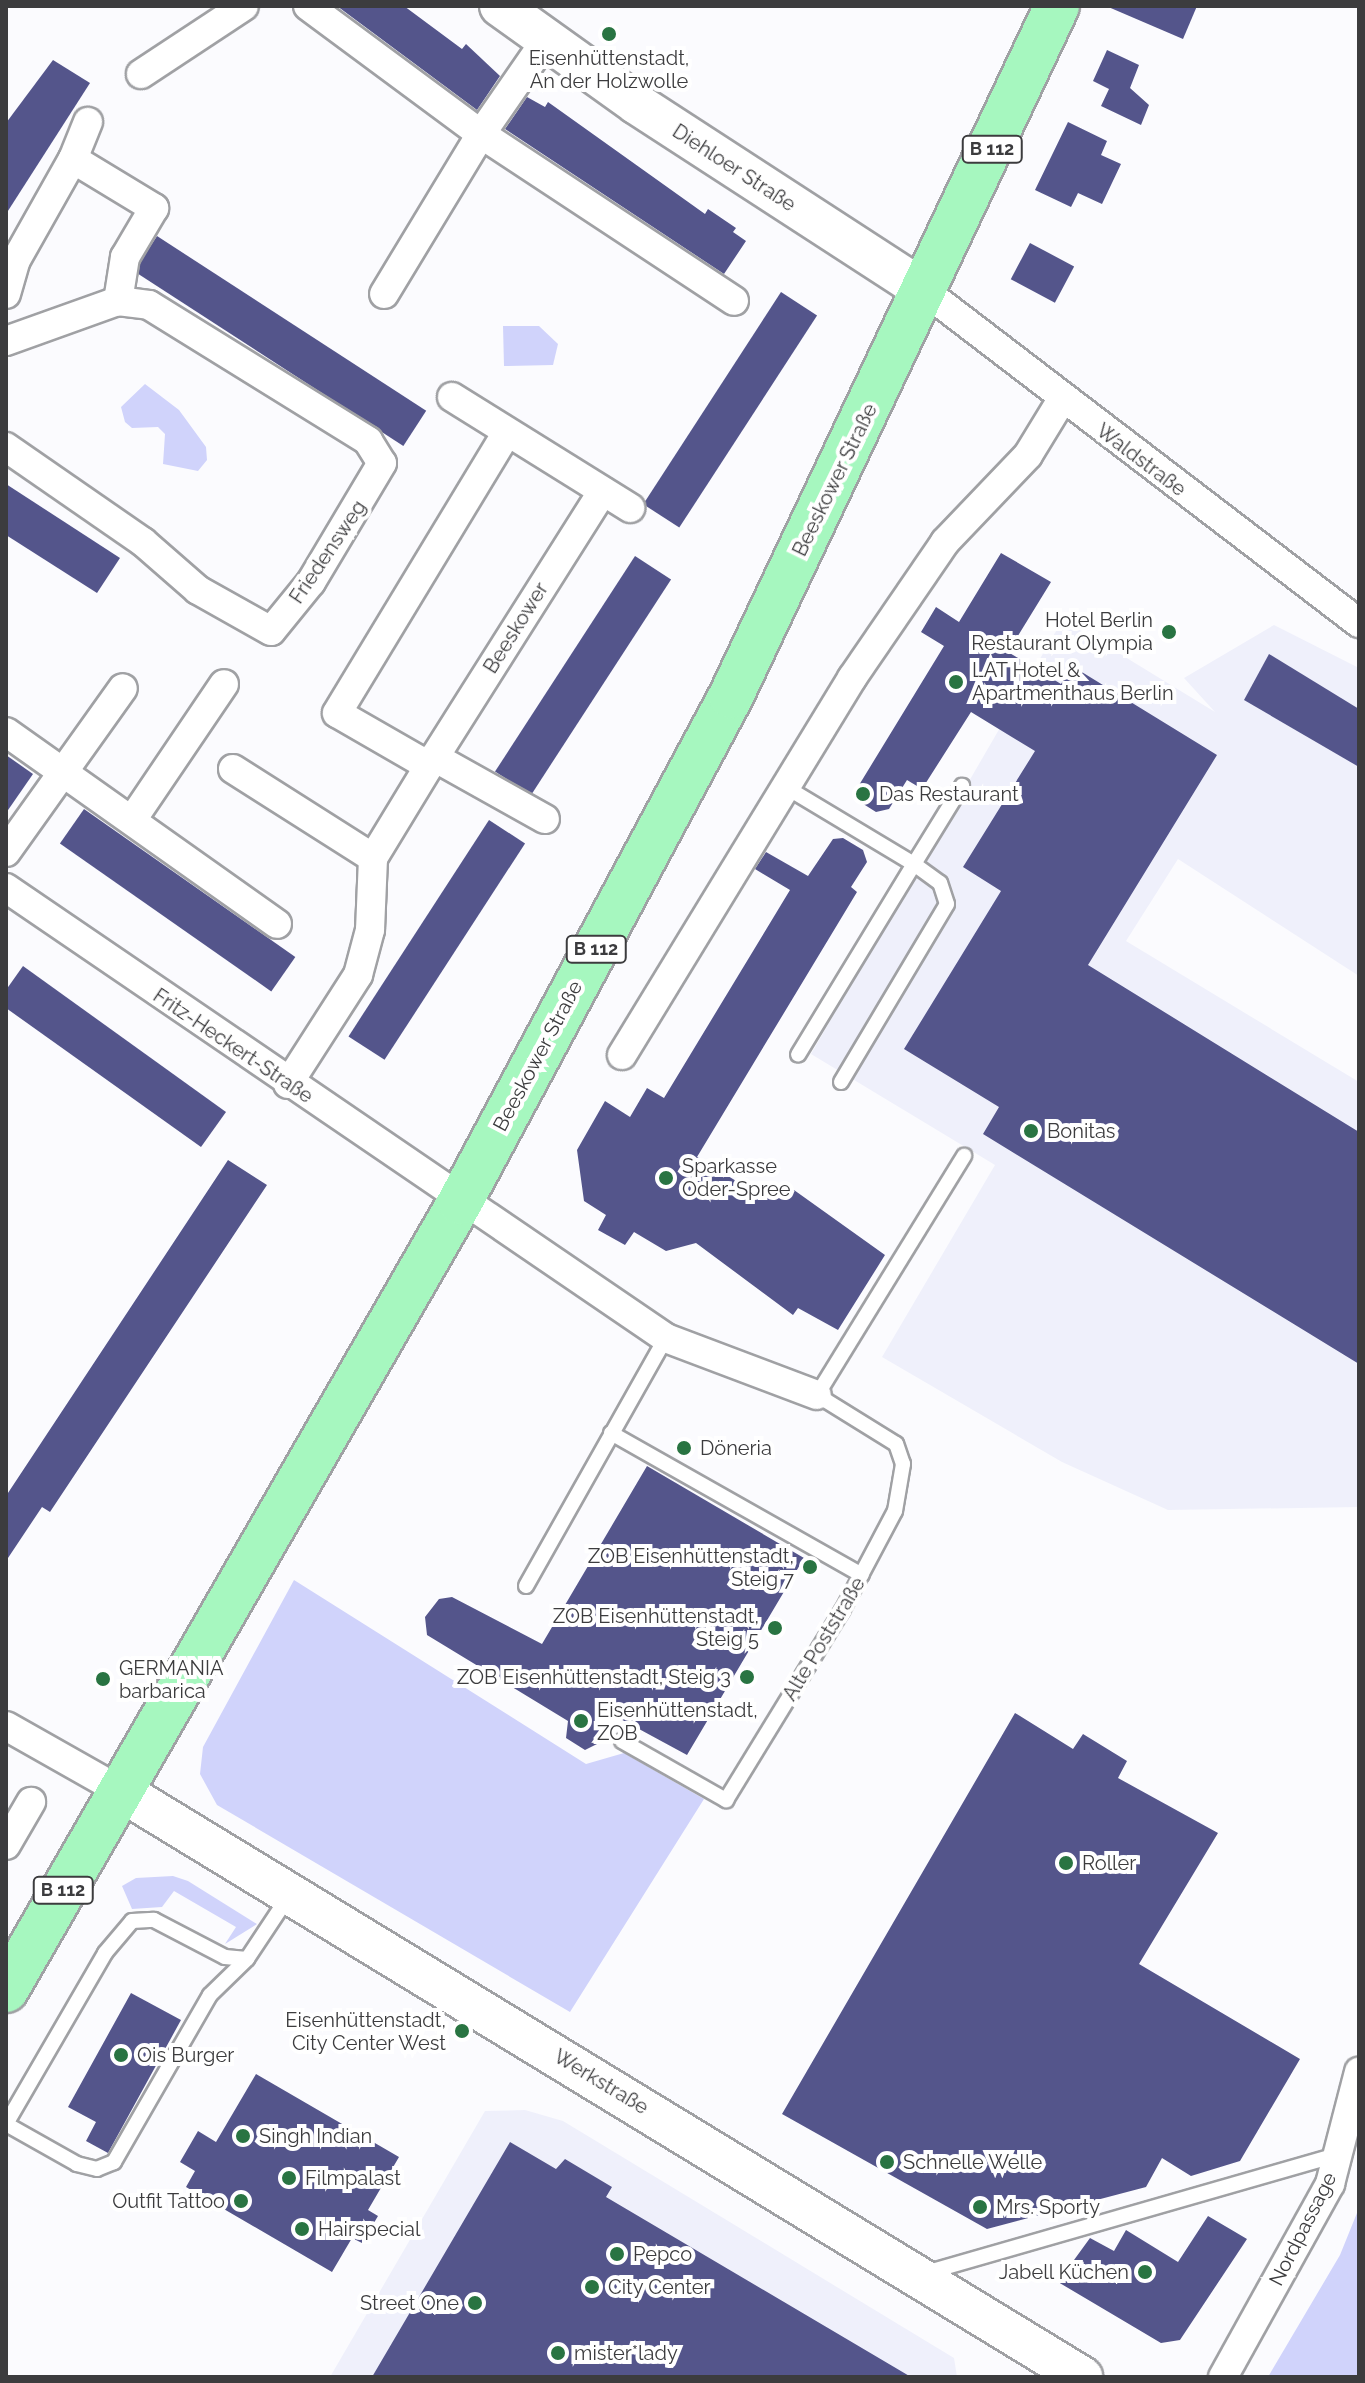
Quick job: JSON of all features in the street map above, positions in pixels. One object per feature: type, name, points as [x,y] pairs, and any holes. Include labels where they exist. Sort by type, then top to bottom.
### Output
[{"type":"main road","name":"Beeskower Straße","points":[[6,1990],[460,1202],[731,696],[926,292],[1057,6]]},
{"type":"street","points":[[141,74],[244,6]]},
{"type":"street","points":[[308,6],[481,134],[734,301]]},
{"type":"street","name":"Diehloer Straße","points":[[500,6],[546,40],[926,292]]},
{"type":"street","points":[[384,294],[481,134],[546,40]]},
{"type":"street","points":[[6,294],[16,260],[73,159],[88,122]]},
{"type":"street","points":[[7,335],[118,301],[125,257],[154,208],[73,159]]},
{"type":"street","name":"Waldstraße","points":[[926,292],[1061,401],[1359,623]]},
{"type":"street","name":"Friedensweg","points":[[6,447],[143,542],[198,590],[271,631],[311,582],[377,477],[378,451],[149,305],[118,301]]},
{"type":"street","points":[[452,397],[630,508]]},
{"type":"street","points":[[622,1055],[784,786],[945,542],[1028,455],[1061,401]]},
{"type":"street","points":[[507,432],[337,713],[545,819]]},
{"type":"street","name":"Beeskower","points":[[431,761],[603,491]]},
{"type":"street","points":[[132,820],[224,684]]},
{"type":"street","points":[[6,852],[123,688]]},
{"type":"street","points":[[6,732],[277,924]]},
{"type":"street","points":[[288,1084],[358,975],[370,930],[373,858],[431,761]]},
{"type":"street","points":[[233,769],[373,858]]},
{"type":"street","name":"Fritz-Heckert-Straße","points":[[6,888],[460,1202]]},
{"type":"street","name":"Alte Poststraße","points":[[460,1202],[666,1338],[817,1395]]},
{"type":"street","points":[[6,1726],[119,1790]]},
{"type":"street","name":"Werkstraße","points":[[119,1790],[288,1897],[1082,2377]]},
{"type":"street","points":[[6,1845],[31,1802]]},
{"type":"street","name":"Nordpassage","points":[[1223,2377],[1330,2184],[1359,2072]]},
{"type":"lane","points":[[784,786],[914,864],[940,883],[947,904],[841,1082]]},
{"type":"lane","points":[[798,1055],[962,786]]},
{"type":"lane","points":[[817,1395],[964,1156]]},
{"type":"lane","points":[[526,1586],[666,1338]]},
{"type":"lane","name":"Alte Poststraße","points":[[622,1741],[726,1800],[862,1575],[895,1511],[903,1464],[896,1444],[817,1395]]},
{"type":"lane","points":[[611,1433],[862,1575]]},
{"type":"lane","points":[[247,1959],[225,1957],[154,1920],[132,1921],[105,1953],[6,2124],[77,2164],[97,2169],[114,2162],[210,1995],[247,1959],[288,1897]]},
{"type":"lane","points":[[917,2276],[1339,2154]]},
{"type":"shaded area","points":[[503,326],[539,326],[558,344],[553,365],[504,366]]},
{"type":"shaded area","points":[[145,384],[179,410],[206,447],[207,460],[198,471],[163,464],[165,434],[158,427],[132,428],[125,422],[121,407]]},
{"type":"shaded area","points":[[1063,619],[1215,712],[1184,678],[1274,625],[1359,668],[1359,976],[1178,859],[1126,941],[1359,1082],[1359,1507],[1168,1510],[1062,1462],[882,1357],[995,1165],[811,1054]]},
{"type":"shaded area","points":[[294,1580],[586,1764],[624,1753],[704,1799],[570,2012],[217,1805],[200,1774],[203,1747]]},
{"type":"shaded area","points":[[173,1876],[188,1881],[257,1924],[225,1944],[236,1927],[174,1891],[162,1907],[132,1909],[122,1886],[136,1878]]},
{"type":"shaded area","name":"City Center","points":[[525,2110],[563,2121],[954,2358],[957,2377],[330,2377],[485,2111]]},
{"type":"shaded area","points":[[1359,2208],[1359,2377],[1268,2377],[1340,2255]]},
{"type":"building","points":[[337,6],[404,6],[462,49],[466,44],[500,76],[477,110]]},
{"type":"building","points":[[1106,6],[1197,6],[1183,39]]},
{"type":"building","points":[[1107,50],[1139,65],[1130,88],[1149,105],[1141,125],[1101,106],[1109,89],[1093,81]]},
{"type":"building","points":[[53,60],[90,83],[6,214],[6,123]]},
{"type":"building","points":[[527,97],[545,107],[548,102],[705,214],[708,209],[736,228],[733,232],[746,241],[724,274],[505,129]]},
{"type":"building","points":[[1068,122],[1107,141],[1101,155],[1121,164],[1102,204],[1078,193],[1071,207],[1035,190]]},
{"type":"building","points":[[157,236],[426,411],[403,446],[134,271]]},
{"type":"building","points":[[1030,243],[1074,266],[1055,303],[1011,279]]},
{"type":"building","points":[[781,292],[817,315],[679,528],[643,504]]},
{"type":"building","points":[[6,484],[120,558],[97,593],[6,535]]},
{"type":"building","points":[[1001,553],[1051,582],[1008,652],[1061,684],[1072,666],[1217,755],[1088,965],[1359,1132],[1359,1364],[983,1134],[999,1107],[904,1049],[1001,891],[963,867],[1035,751],[971,712],[922,789],[907,780],[889,809],[876,812],[857,800],[856,790],[944,646],[921,632],[936,607],[959,622]]},
{"type":"building","points":[[635,556],[671,579],[531,795],[495,772]]},
{"type":"building","points":[[1269,654],[1359,709],[1359,767],[1244,700]]},
{"type":"building","points":[[6,755],[33,774],[6,813]]},
{"type":"building","points":[[84,809],[295,957],[271,991],[60,843]]},
{"type":"building","points":[[489,820],[525,843],[385,1060],[348,1036]]},
{"type":"building","points":[[843,838],[863,850],[867,862],[851,887],[857,892],[697,1157],[759,1195],[765,1186],[788,1198],[794,1190],[885,1255],[838,1330],[798,1308],[793,1315],[696,1243],[666,1251],[634,1232],[625,1245],[598,1230],[606,1215],[584,1201],[577,1150],[605,1101],[630,1117],[647,1088],[664,1098],[790,890],[755,869],[766,852],[808,876],[833,839]]},
{"type":"building","points":[[23,966],[226,1112],[201,1147],[6,1008],[6,990]]},
{"type":"building","points":[[228,1160],[267,1185],[50,1512],[42,1507],[6,1561],[6,1496]]},
{"type":"building","points":[[647,1466],[804,1558],[687,1755],[615,1716],[601,1742],[585,1750],[566,1738],[568,1721],[427,1635],[425,1617],[439,1599],[452,1597],[542,1644]]},
{"type":"building","points":[[1015,1713],[1073,1749],[1083,1734],[1127,1761],[1118,1778],[1218,1833],[1139,1964],[1300,2059],[1240,2161],[1191,2176],[1162,2158],[1146,2187],[987,2229],[782,2114]]},
{"type":"building","points":[[131,1993],[181,2020],[108,2153],[86,2141],[96,2122],[68,2107]]},
{"type":"building","name":"Filmpalast","points":[[256,2074],[399,2157],[368,2210],[378,2216],[362,2243],[352,2238],[332,2272],[186,2187],[195,2171],[180,2162],[198,2131],[216,2142]]},
{"type":"building","name":"City Center","points":[[510,2142],[556,2169],[565,2159],[612,2187],[606,2197],[911,2377],[372,2377]]},
{"type":"building","name":"Jabell Küchen","points":[[1208,2216],[1247,2239],[1180,2340],[1161,2343],[1058,2282],[1090,2238],[1114,2251],[1126,2230],[1178,2262]]},
{"type":"place","name":"Eisenhüttenstadt, An der Holzwolle","points":[[609,34]]},
{"type":"place","name":"Hotel Berlin Restaurant Olympia","points":[[1169,632]]},
{"type":"place","name":"LAT Hotel & Apartmenthaus Berlin","points":[[956,682]]},
{"type":"place","name":"Das Restaurant","points":[[863,794]]},
{"type":"place","name":"Bonitas","points":[[1031,1131]]},
{"type":"place","name":"Sparkasse Oder-Spree","points":[[666,1178]]},
{"type":"place","name":"Döneria","points":[[684,1448]]},
{"type":"place","name":"ZOB Eisenhüttenstadt, Steig 7","points":[[810,1567]]},
{"type":"place","name":"ZOB Eisenhüttenstadt, Steig 5","points":[[775,1628]]},
{"type":"place","name":"ZOB Eisenhüttenstadt, Steig 3","points":[[747,1677]]},
{"type":"place","name":"GERMANIA barbarica","points":[[103,1679]]},
{"type":"place","name":"Eisenhüttenstadt, ZOB","points":[[581,1721]]},
{"type":"place","name":"Roller","points":[[1066,1863]]},
{"type":"place","name":"Eisenhüttenstadt, City Center West","points":[[462,2031]]},
{"type":"place","name":"Ois Burger","points":[[121,2055]]},
{"type":"place","name":"Singh Indian","points":[[243,2136]]},
{"type":"place","name":"Schnelle Welle","points":[[887,2162]]},
{"type":"place","name":"Filmpalast","points":[[289,2178]]},
{"type":"place","name":"Outfit Tattoo","points":[[241,2201]]},
{"type":"place","name":"Mrs. Sporty","points":[[980,2207]]},
{"type":"place","name":"Hairspecial","points":[[302,2229]]},
{"type":"place","name":"Pepco","points":[[617,2254]]},
{"type":"place","name":"Jabell Küchen","points":[[1145,2272]]},
{"type":"place","name":"City Center","points":[[592,2287]]},
{"type":"place","name":"Street One","points":[[475,2303]]},
{"type":"place","name":"mister*lady","points":[[558,2353]]}]
